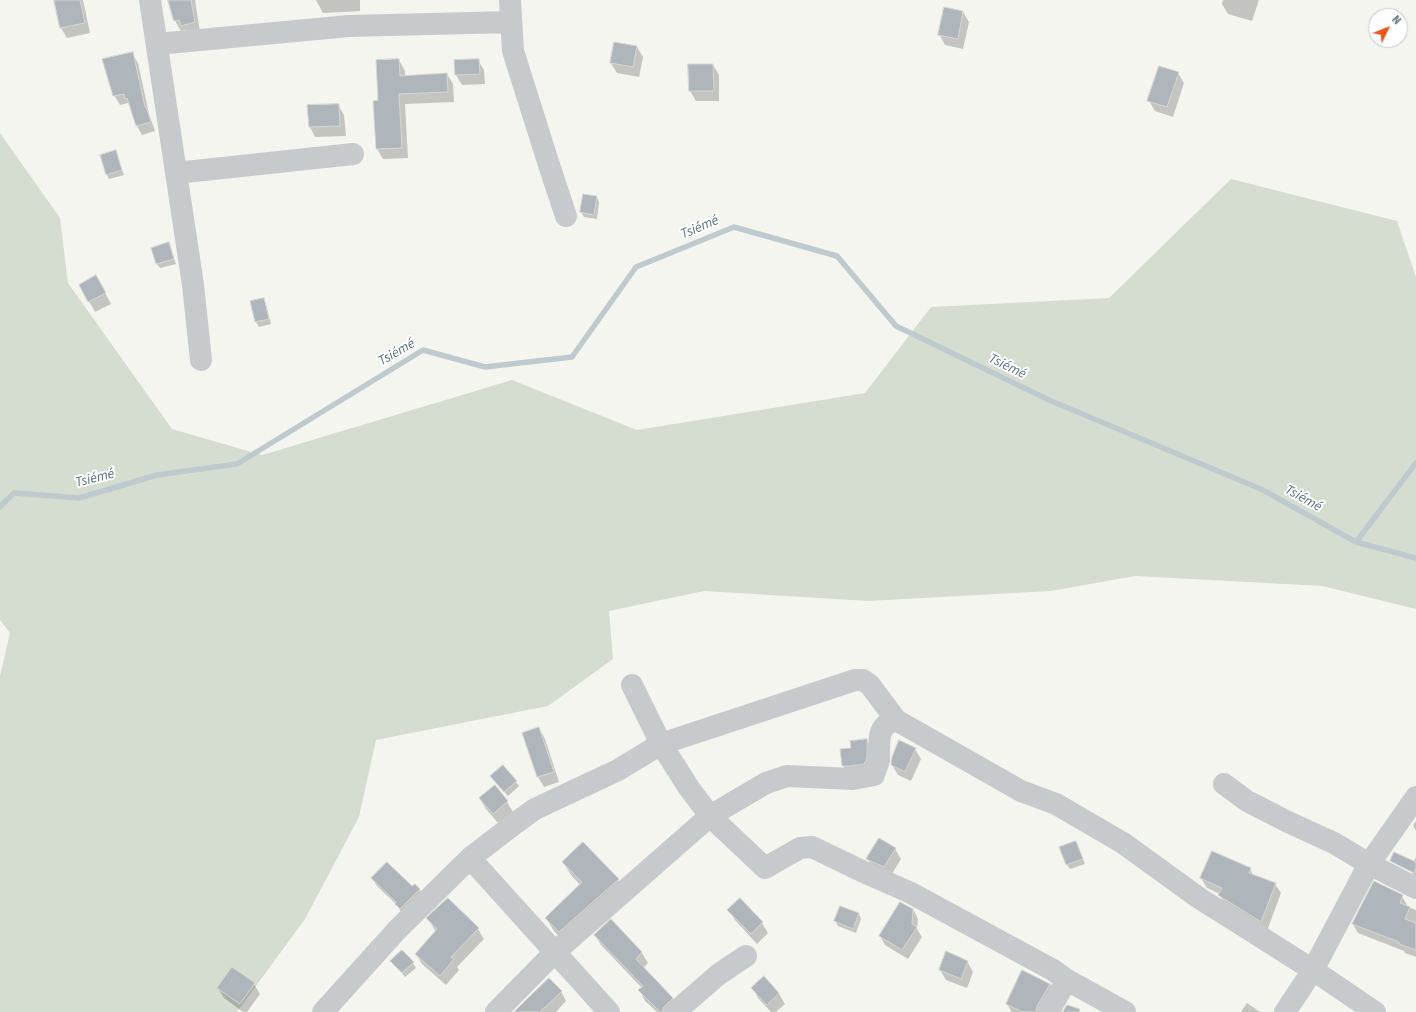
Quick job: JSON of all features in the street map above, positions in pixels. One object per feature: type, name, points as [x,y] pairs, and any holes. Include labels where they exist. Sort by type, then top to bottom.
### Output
[{"type":"street","points":[[150,0],[192,285],[201,360]]},
{"type":"street","points":[[510,0],[513,51],[566,216]]},
{"type":"street","points":[[157,44],[348,26],[511,22]]},
{"type":"street","points":[[176,173],[353,154]]},
{"type":"street","points":[[323,1012],[397,930],[470,858],[536,809],[618,770],[661,744],[855,680],[863,680],[870,685],[896,720],[1021,791],[1056,804],[1123,843],[1199,898],[1375,1012]]},
{"type":"street","points":[[632,685],[661,744],[689,788],[710,816],[765,868],[800,848],[812,847],[909,892],[1046,966],[1067,980],[1125,1012]]},
{"type":"street","points":[[496,1012],[555,952],[710,816],[766,782],[787,776],[853,779],[874,775],[879,761],[878,740],[884,726],[890,721],[896,720]]},
{"type":"street","points":[[1224,784],[1247,801],[1334,843],[1369,864],[1416,888]]},
{"type":"street","points":[[1285,1012],[1312,970],[1369,864],[1416,797]]},
{"type":"street","points":[[470,858],[609,1012]]},
{"type":"street","points":[[675,1012],[719,974],[746,956]]},
{"type":"street","points":[[1048,1012],[1067,980]]},
{"type":"shaded area","points":[[0,133],[60,218],[68,283],[172,429],[262,455],[512,380],[637,430],[865,393],[931,307],[1109,298],[1231,179],[1397,221],[1416,277],[1416,609],[1322,586],[1135,576],[1051,591],[868,601],[704,591],[609,611],[613,659],[548,706],[376,740],[359,817],[305,919],[237,1012],[0,1012],[0,676],[10,633],[0,620]]},
{"type":"building","points":[[54,0],[80,0],[85,23],[60,28]]},
{"type":"building","points":[[168,0],[191,0],[195,22],[181,26],[179,20],[174,21]]},
{"type":"building","points":[[944,7],[963,11],[958,39],[938,35]]},
{"type":"building","points":[[614,42],[637,46],[633,67],[610,63]]},
{"type":"building","points":[[133,52],[145,107],[151,122],[136,126],[127,98],[125,99],[124,94],[113,96],[102,59]]},
{"type":"building","points":[[399,59],[400,76],[447,73],[448,92],[399,94],[402,148],[376,149],[373,101],[378,100],[376,60]]},
{"type":"building","points":[[479,59],[480,74],[455,75],[454,60]]},
{"type":"building","points":[[688,64],[713,64],[714,91],[689,91]]},
{"type":"building","points":[[1159,66],[1179,72],[1167,107],[1147,101]]},
{"type":"building","points":[[339,104],[340,126],[309,127],[307,105]]},
{"type":"building","points":[[116,150],[122,170],[106,175],[100,155]]},
{"type":"building","points":[[583,194],[597,196],[594,215],[580,212]]},
{"type":"building","points":[[169,242],[174,259],[156,264],[151,248]]},
{"type":"building","points":[[96,275],[106,293],[88,302],[79,285]]},
{"type":"building","points":[[264,298],[269,319],[255,322],[250,301]]},
{"type":"building","points":[[539,727],[554,772],[537,777],[522,733]]},
{"type":"building","points":[[867,739],[867,758],[864,764],[842,766],[840,749],[851,748],[850,741]]},
{"type":"building","points":[[899,740],[916,748],[905,772],[891,765],[892,757]]},
{"type":"building","points":[[503,765],[517,781],[504,792],[490,776]]},
{"type":"building","points":[[495,785],[508,801],[493,814],[479,798]]},
{"type":"building","points":[[879,838],[896,848],[884,867],[866,859]]},
{"type":"building","points":[[1076,841],[1083,859],[1066,865],[1059,847]]},
{"type":"building","points":[[583,842],[619,879],[559,932],[545,918],[582,882],[562,862]]},
{"type":"building","points":[[1212,851],[1251,868],[1249,873],[1276,883],[1261,922],[1218,895],[1222,888],[1200,878]]},
{"type":"building","points":[[1394,852],[1416,862],[1414,873],[1390,861]]},
{"type":"building","points":[[387,862],[412,886],[415,884],[420,889],[400,909],[395,904],[396,902],[371,878]]},
{"type":"building","points":[[1374,881],[1403,895],[1400,903],[1410,907],[1405,919],[1416,923],[1416,950],[1352,924]]},
{"type":"building","points":[[448,898],[479,928],[451,957],[454,959],[440,976],[415,954],[437,929],[426,918]]},
{"type":"building","points":[[740,898],[763,922],[751,934],[727,910]]},
{"type":"building","points":[[900,902],[913,909],[912,924],[917,927],[902,950],[879,936]]},
{"type":"building","points":[[840,906],[859,913],[853,929],[834,921]]},
{"type":"building","points":[[611,919],[642,952],[636,959],[673,998],[663,1008],[663,1012],[660,1012],[638,990],[643,986],[594,935]]},
{"type":"building","points":[[402,950],[414,962],[402,973],[390,961]]},
{"type":"building","points":[[946,951],[968,961],[961,979],[939,970]]},
{"type":"building","points":[[232,967],[255,983],[240,1004],[217,988]]},
{"type":"building","points":[[1022,970],[1050,984],[1037,1006],[1036,1012],[1023,1012],[1006,1004]]},
{"type":"building","points":[[764,976],[779,993],[767,1005],[751,988]]},
{"type":"building","points":[[549,978],[562,991],[540,1012],[514,1012]]},
{"type":"building","points":[[1067,1005],[1080,1009],[1079,1012],[1063,1012]]},
{"type":"waterway","name":"Tsiémé","points":[[0,507],[14,493],[79,498],[157,475],[237,464],[423,350],[485,367],[572,357],[636,267],[734,227],[837,256],[896,326],[1049,400],[1263,490],[1356,542],[1416,558]]},
{"type":"waterway","points":[[1356,542],[1416,463]]}]
